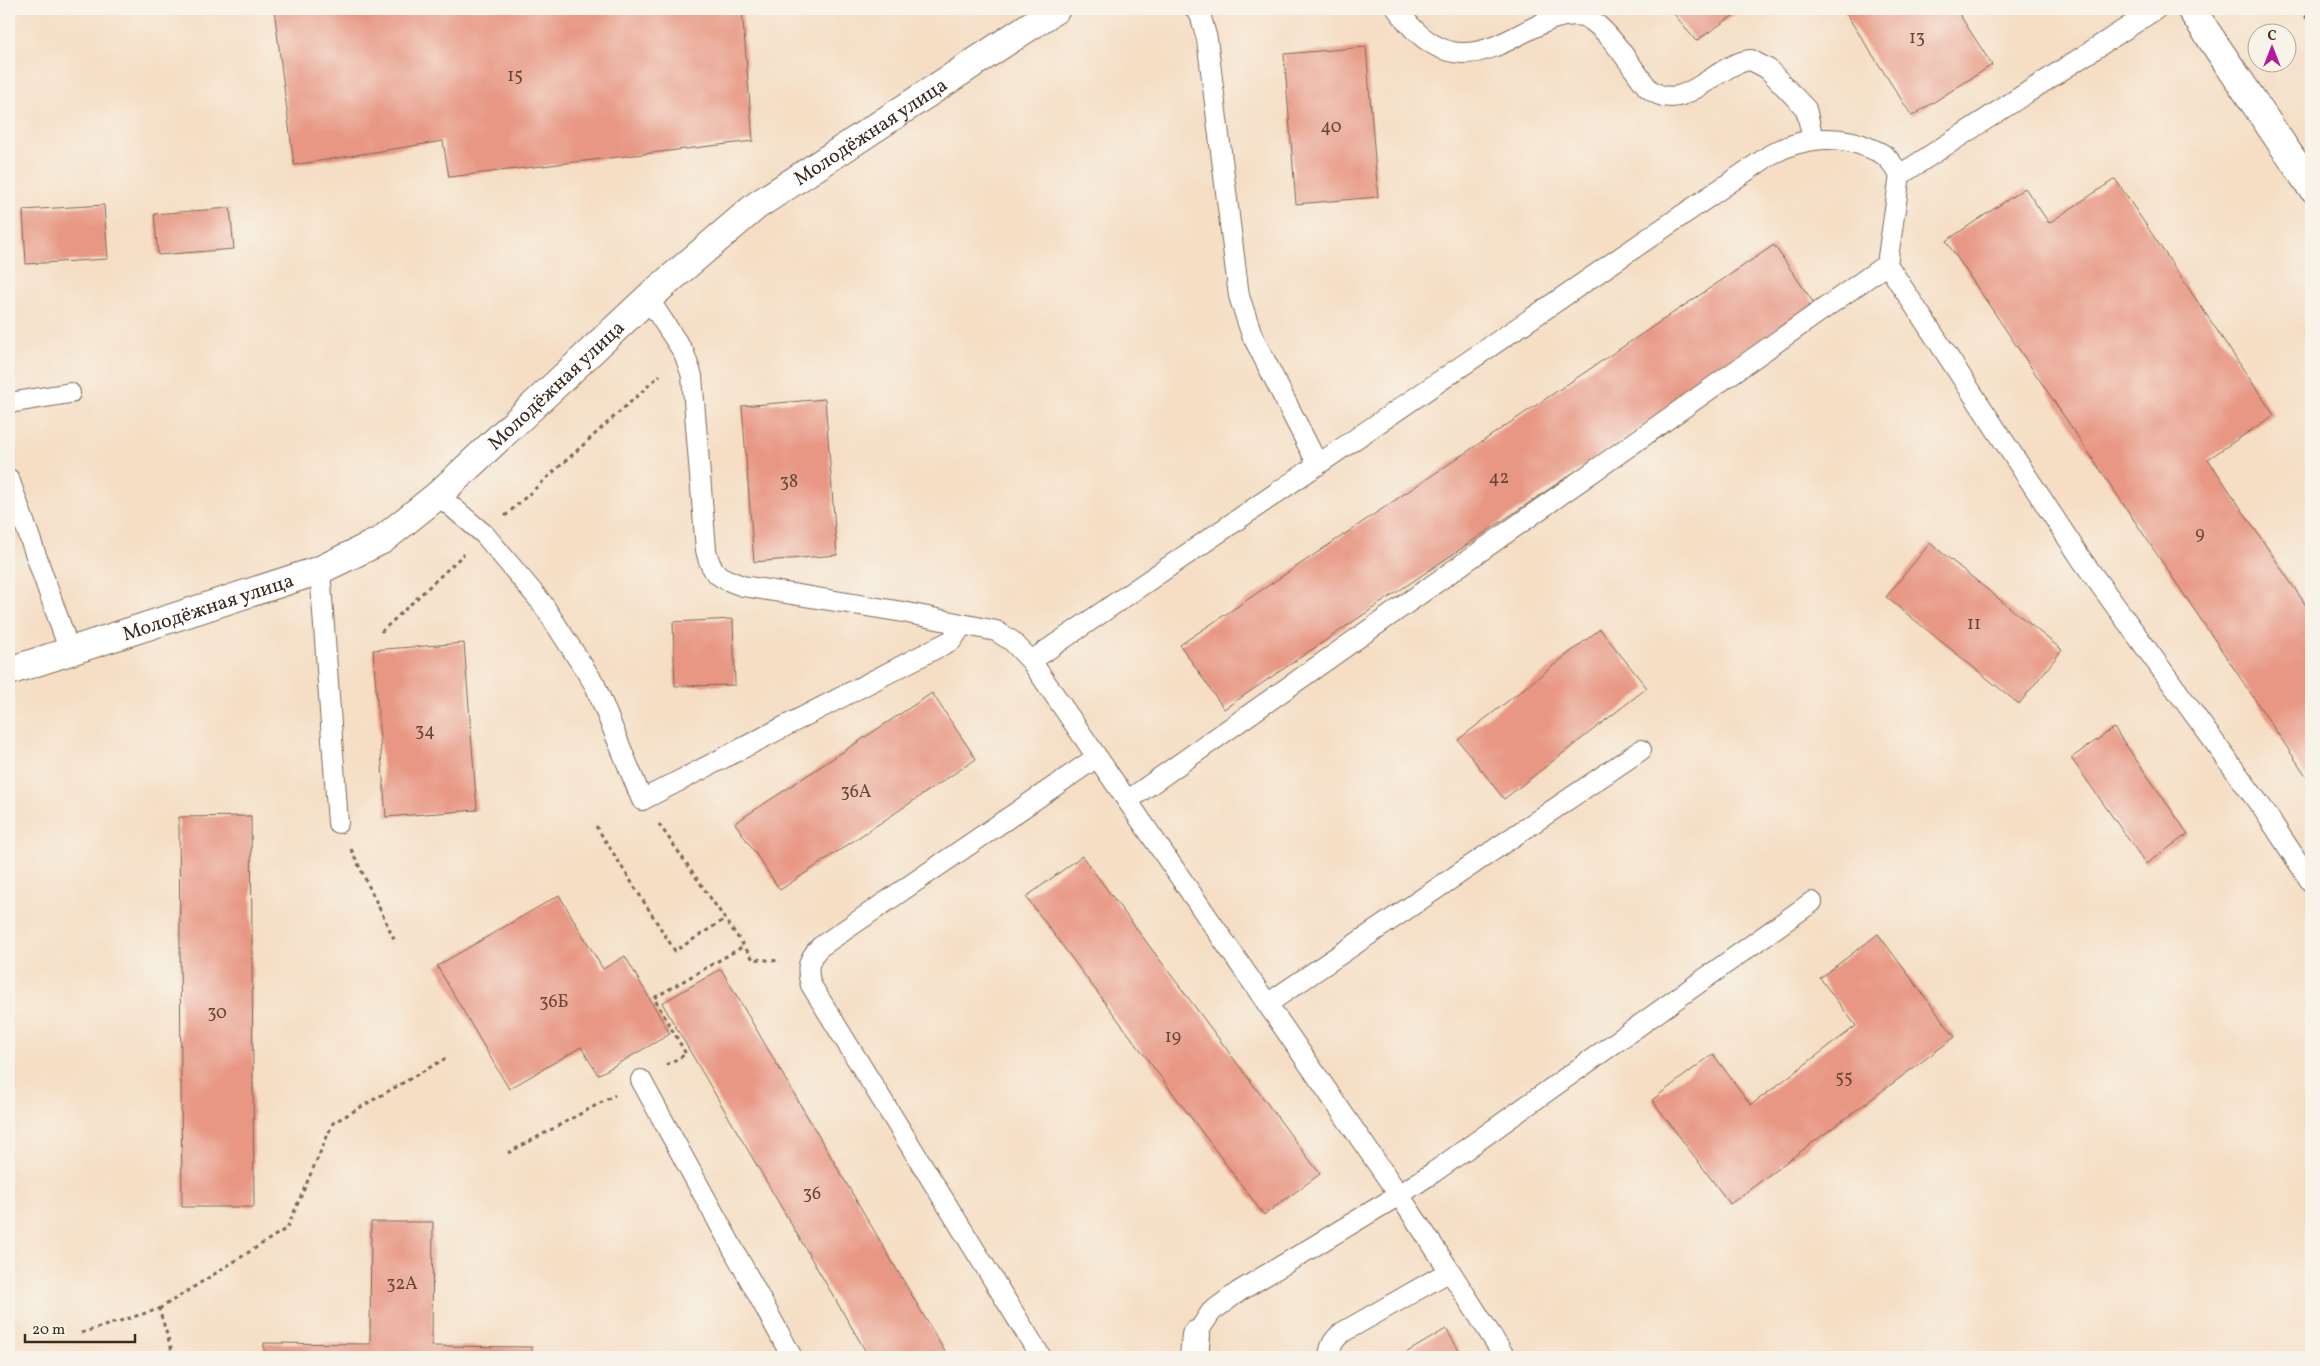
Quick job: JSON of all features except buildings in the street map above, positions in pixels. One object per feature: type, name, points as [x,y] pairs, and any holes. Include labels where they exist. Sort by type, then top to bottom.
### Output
[{"type":"street","name":"Молодёжная улица","points":[[9,671],[320,570],[382,540],[438,495],[648,298],[756,206],[1056,9]]},
{"type":"street","points":[[2191,9],[2311,187]]},
{"type":"lane","points":[[1195,9],[1200,14],[1207,39],[1239,296],[1252,336],[1318,465]]},
{"type":"lane","points":[[1397,9],[1424,39],[1448,48],[1472,50],[1493,44],[1557,13],[1571,12],[1585,17],[1600,26],[1648,88],[1665,98],[1685,95],[1733,64],[1751,60],[1768,69],[1806,109],[1813,139]]},
{"type":"lane","points":[[1900,174],[2156,9]]},
{"type":"lane","points":[[1031,661],[1770,155],[1788,145],[1813,139],[1840,139],[1864,145],[1885,156],[1900,174],[1887,264],[2082,560],[2263,809],[2311,882]]},
{"type":"lane","points":[[1127,801],[1887,264]]},
{"type":"lane","points":[[648,298],[684,353],[692,376],[706,550],[709,563],[715,573],[727,581],[743,586],[963,624],[996,631],[1012,641],[1031,661],[1450,1271],[1505,1357]]},
{"type":"lane","points":[[9,404],[70,393]]},
{"type":"lane","points":[[9,480],[70,652]]},
{"type":"lane","points":[[438,495],[485,535],[542,603],[595,685],[642,800],[952,640],[963,624]]},
{"type":"lane","points":[[320,570],[338,823]]},
{"type":"lane","points":[[1266,1004],[1640,750]]},
{"type":"lane","points":[[1041,1357],[811,985],[808,964],[812,954],[820,947],[1097,757]]},
{"type":"lane","points":[[1195,1346],[1211,1312],[1238,1292],[1442,1167],[1812,902]]},
{"type":"lane","points":[[641,1080],[792,1357]]},
{"type":"lane","points":[[1330,1357],[1330,1348],[1335,1338],[1343,1332],[1450,1271]]},
{"type":"path","points":[[2300,9],[2311,24]]},
{"type":"path","points":[[381,632],[684,353]]},
{"type":"path","points":[[642,800],[753,958],[808,964]]},
{"type":"path","points":[[338,823],[396,943]]},
{"type":"path","points":[[596,826],[675,951],[725,919]]},
{"type":"path","points":[[508,1153],[686,1054],[654,998],[744,946]]},
{"type":"path","points":[[82,1333],[159,1309],[287,1228],[332,1123],[448,1058]]},
{"type":"path","points":[[159,1309],[174,1357]]}]
